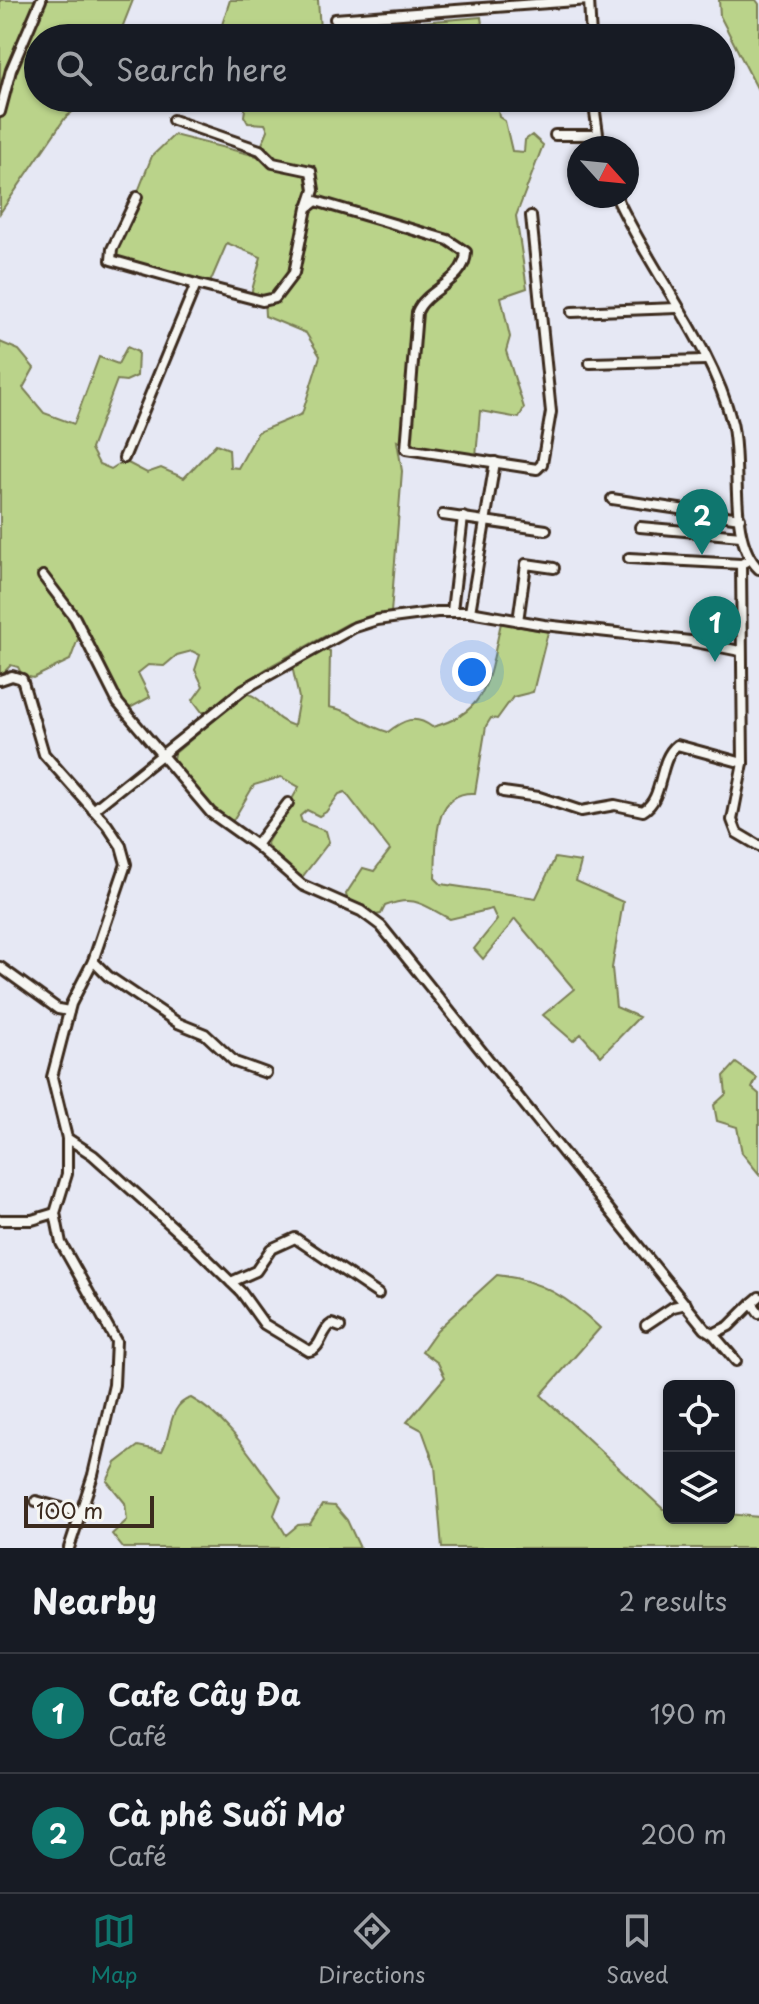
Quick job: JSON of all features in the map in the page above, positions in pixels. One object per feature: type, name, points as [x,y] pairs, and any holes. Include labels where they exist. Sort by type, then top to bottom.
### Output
[{"type":"street","points":[[31,24],[41,0]]},
{"type":"street","points":[[335,19],[589,0],[590,24]]},
{"type":"street","points":[[0,112],[11,70],[24,40]]},
{"type":"street","points":[[555,135],[597,135],[595,112]]},
{"type":"street","points":[[137,197],[112,249],[111,260],[262,301],[275,298],[294,273],[314,190],[311,171],[273,163],[260,150],[173,120]]},
{"type":"street","points":[[309,206],[316,201],[329,204],[465,248],[467,257],[459,269],[442,289],[422,302],[417,312],[406,449],[533,470],[540,467],[551,412],[531,216]]},
{"type":"street","points":[[623,208],[706,360],[732,422],[745,562],[740,651],[743,763],[732,820],[737,833],[759,846]]},
{"type":"street","points":[[124,458],[196,284]]},
{"type":"street","points":[[572,312],[677,308]]},
{"type":"street","points":[[590,363],[706,360]]},
{"type":"street","points":[[470,612],[495,462]]},
{"type":"street","points":[[612,499],[740,518]]},
{"type":"street","points":[[443,515],[546,530]]},
{"type":"street","points":[[452,611],[463,517]]},
{"type":"street","points":[[640,527],[741,536]]},
{"type":"street","points":[[629,558],[745,562],[759,569]]},
{"type":"street","points":[[518,621],[526,564],[554,568]]},
{"type":"street","points":[[43,576],[75,618],[118,703],[211,813],[256,845],[302,885],[361,911],[381,926],[705,1329],[736,1361]]},
{"type":"street","points":[[93,810],[244,689],[355,627],[409,615],[470,612],[518,621],[690,641],[740,651]]},
{"type":"street","points":[[0,680],[12,676],[22,679],[44,754],[121,846],[126,864],[93,961],[69,1011],[52,1077],[67,1138],[67,1174],[55,1213],[61,1243],[116,1341],[114,1385],[69,1548]]},
{"type":"street","points":[[503,792],[539,797],[581,811],[615,805],[643,811],[652,803],[667,756],[677,745],[743,763]]},
{"type":"street","points":[[256,845],[288,803]]},
{"type":"street","points":[[93,961],[178,1023],[205,1034],[235,1062],[266,1073]]},
{"type":"street","points":[[0,967],[58,1009],[69,1011]]},
{"type":"street","points":[[67,1138],[104,1164],[231,1282],[264,1324],[309,1351],[316,1348],[327,1327],[332,1324],[340,1327]]},
{"type":"street","points":[[0,1220],[32,1220],[55,1213]]},
{"type":"street","points":[[231,1282],[259,1269],[274,1246],[295,1238],[378,1294]]},
{"type":"street","points":[[713,1334],[729,1326],[755,1300],[759,1313]]},
{"type":"street","points":[[646,1325],[673,1307],[686,1304]]},
{"type":"street","points":[[36,1501],[80,1513]]},
{"type":"green space","points":[[0,0],[133,0],[124,24],[24,24],[24,112],[72,112],[0,213]]},
{"type":"green space","points":[[230,0],[318,0],[320,24],[222,24]]},
{"type":"green space","points":[[719,0],[756,0],[759,4],[759,92],[735,45],[735,24],[724,24]]},
{"type":"green space","points":[[481,17],[482,24],[422,24]]},
{"type":"green space","points":[[245,112],[498,112],[505,121],[512,151],[524,152],[525,140],[532,135],[543,145],[516,216],[527,288],[501,297],[510,337],[506,351],[524,408],[519,418],[480,411],[476,457],[410,447],[397,441],[402,471],[391,613],[349,623],[272,665],[229,693],[208,712],[202,712],[193,700],[203,686],[195,670],[200,655],[192,651],[177,655],[164,666],[148,665],[138,673],[150,697],[130,708],[117,697],[86,637],[78,639],[70,660],[33,678],[22,675],[18,667],[11,665],[0,676],[0,342],[19,350],[34,368],[23,388],[44,413],[74,424],[99,357],[118,364],[127,347],[138,352],[137,376],[126,381],[117,380],[91,449],[99,464],[111,469],[124,461],[147,473],[161,468],[184,478],[216,444],[229,449],[230,467],[238,468],[258,432],[302,414],[320,356],[306,333],[265,316],[264,297],[251,294],[261,257],[227,243],[209,285],[112,258],[152,156],[174,135],[257,156],[268,130],[265,124],[248,123]]},
{"type":"green space","points":[[501,623],[548,632],[533,692],[513,697],[497,719],[491,718],[486,726],[475,793],[461,794],[450,801],[439,822],[435,878],[441,884],[536,898],[555,858],[581,862],[576,881],[623,902],[612,968],[616,1007],[639,1017],[601,1056],[581,1034],[573,1041],[543,1015],[574,989],[515,919],[483,959],[474,949],[497,920],[492,909],[450,919],[419,903],[404,901],[385,906],[381,914],[375,915],[347,899],[346,894],[363,868],[374,871],[390,850],[345,792],[339,794],[326,812],[319,816],[307,810],[300,816],[302,822],[326,831],[329,842],[303,876],[299,876],[269,851],[267,843],[299,787],[281,777],[254,785],[232,822],[211,807],[172,763],[174,754],[246,693],[294,726],[299,698],[292,666],[323,650],[330,651],[329,707],[388,732],[409,720],[432,727],[451,721],[466,712],[484,689]]},
{"type":"green space","points":[[736,1063],[757,1078],[752,1088],[759,1094],[759,1174],[742,1153],[737,1127],[717,1121],[714,1105],[726,1094],[724,1076]]},
{"type":"green space","points":[[497,1275],[541,1286],[577,1308],[600,1328],[541,1395],[663,1509],[663,1524],[735,1524],[735,1515],[759,1517],[759,1548],[442,1548],[435,1466],[422,1430],[407,1422],[445,1377],[438,1363],[422,1351],[437,1330]]},
{"type":"green space","points":[[191,1398],[230,1430],[281,1497],[274,1515],[286,1535],[298,1525],[310,1524],[322,1505],[335,1506],[347,1520],[360,1548],[123,1548],[112,1534],[127,1520],[125,1503],[107,1481],[116,1463],[138,1446],[162,1451],[174,1413],[178,1406]]},
{"type":"place","name":"Cà phê Suối Mơ","points":[[702,555]]},
{"type":"place","name":"Cafe Cây Đa","points":[[715,662]]}]
